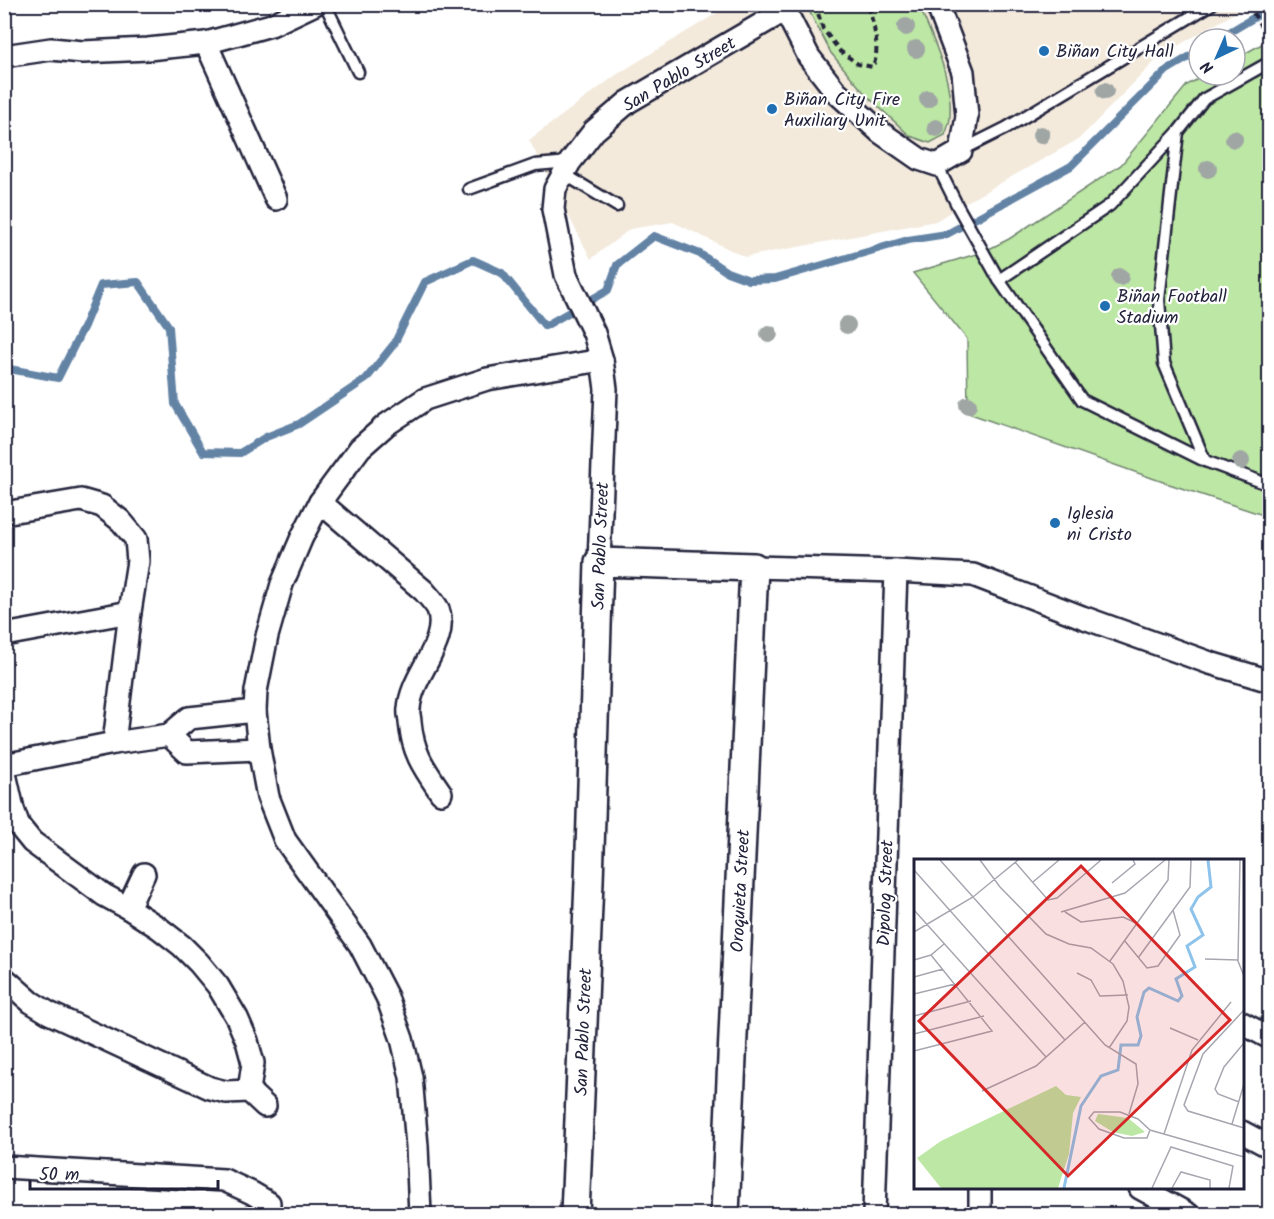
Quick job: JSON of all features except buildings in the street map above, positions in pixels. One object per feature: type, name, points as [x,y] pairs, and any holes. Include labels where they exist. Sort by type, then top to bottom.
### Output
[{"type":"street","points":[[4,56],[51,49],[83,52],[137,50],[206,43],[271,25],[315,4]]},
{"type":"street","points":[[783,8],[809,57],[837,93],[880,132],[919,159],[937,165],[961,151],[967,117],[963,72],[938,4]]},
{"type":"street","name":"San Pablo Street","points":[[575,1215],[590,870],[606,389],[603,360],[594,333],[566,275],[553,209],[555,189],[594,131],[628,102],[783,8]]},
{"type":"street","points":[[206,43],[276,199]]},
{"type":"street","points":[[420,1215],[411,1077],[402,1039],[387,997],[360,945],[285,840],[268,797],[255,711],[256,691],[267,636],[282,584],[320,502],[360,448],[386,425],[426,399],[487,379],[603,360]]},
{"type":"street","points":[[4,513],[81,500],[102,506],[121,520],[136,538],[138,561],[114,743]]},
{"type":"street","points":[[320,502],[424,591],[437,607],[441,622],[439,637],[414,686],[409,708],[414,747],[421,764],[441,793]]},
{"type":"street","points":[[599,562],[973,575],[1210,663],[1269,681]]},
{"type":"street","name":"Oroquieta Street","points":[[725,1215],[754,567]]},
{"type":"street","name":"Dipolog Street","points":[[874,1215],[897,571]]},
{"type":"street","points":[[4,635],[130,612]]},
{"type":"street","points":[[249,1091],[253,1063],[247,1041],[237,1018],[218,986],[200,963],[159,928],[105,895],[32,842],[19,826],[4,767],[114,743],[170,735],[189,718],[255,711]]},
{"type":"street","points":[[170,735],[188,752],[259,749]]},
{"type":"street","points":[[128,908],[144,874]]},
{"type":"street","points":[[4,978],[31,1002],[49,1013],[210,1088],[226,1092],[249,1091],[265,1106]]},
{"type":"street","points":[[1244,1024],[1269,1038]]},
{"type":"street","points":[[1244,1133],[1269,1147]]},
{"type":"street","points":[[4,1167],[224,1180],[269,1203],[268,1215]]},
{"type":"street","points":[[980,1189],[980,1215]]},
{"type":"street","points":[[1142,1189],[1188,1215]]},
{"type":"lane","points":[[325,4],[358,72]]},
{"type":"lane","points":[[961,151],[1006,128],[1212,4]]},
{"type":"lane","points":[[999,280],[1110,206],[1178,132],[1204,99],[1269,62]]},
{"type":"lane","points":[[1178,132],[1159,300],[1164,363],[1205,461]]},
{"type":"lane","points":[[469,189],[535,165],[567,168],[616,206]]},
{"type":"lane","points":[[937,165],[999,280],[1082,400],[1205,461],[1269,485]]},
{"type":"path","points":[[815,4],[823,29],[840,51],[858,64],[873,67],[877,56],[875,32],[868,4]]},
{"type":"path","points":[[1248,5],[1269,41]]},
{"type":"shaded area","points":[[730,5],[1249,5],[1211,27],[1187,27],[1187,41],[1160,56],[1079,139],[936,221],[745,257],[673,222],[630,229],[591,259],[529,140],[616,75]]},
{"type":"green space","points":[[806,5],[919,5],[941,60],[948,88],[950,119],[945,135],[930,143],[910,136],[866,95],[831,53]]},
{"type":"green space","name":"Biñan Football Stadium","points":[[1269,40],[1269,517],[968,413],[967,339],[913,273],[983,252],[1009,239],[1121,165],[1187,85],[1187,87],[1247,87],[1247,52]]},
{"type":"waterway","points":[[1238,27],[1270,8]]},
{"type":"waterway","points":[[4,368],[58,378],[101,285],[138,282],[169,327],[175,404],[203,452],[240,453],[266,437],[299,424],[366,379],[394,344],[425,282],[473,260],[502,273],[545,326],[608,290],[617,265],[654,236],[700,254],[727,272],[749,280],[775,279],[908,240],[947,234],[1071,166],[1167,70],[1187,58]]},
{"type":"place","name":"Biñan City Hall","points":[[1044,51]]},
{"type":"place","name":"Biñan City Fire Auxiliary Unit","points":[[772,109]]},
{"type":"place","name":"Biñan Football Stadium","points":[[1105,306]]},
{"type":"place","name":"Iglesia ni Cristo","points":[[1055,523]]}]
